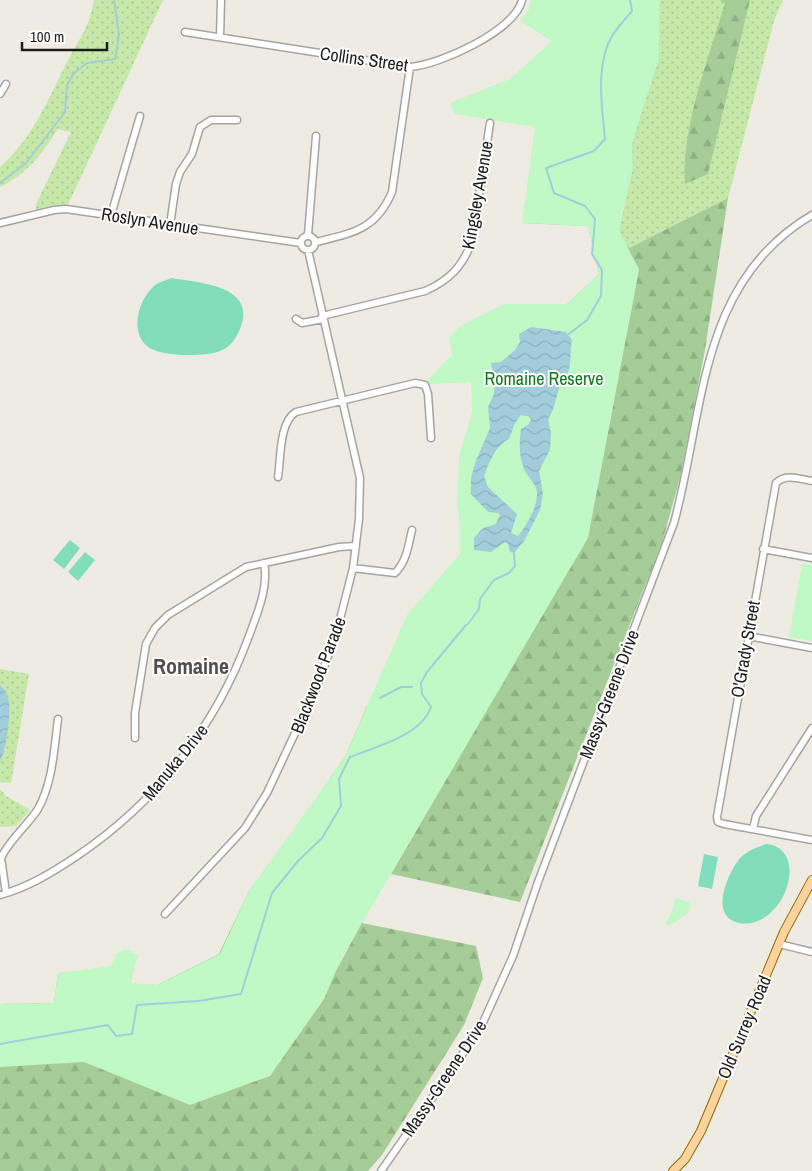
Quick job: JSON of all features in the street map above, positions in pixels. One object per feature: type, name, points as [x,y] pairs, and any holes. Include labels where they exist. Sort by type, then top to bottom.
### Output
[{"type":"main road","name":"Old Surrey Road","points":[[674,1171],[685,1158],[701,1131],[779,944],[812,880]]},
{"type":"street","points":[[220,37],[221,0]]},
{"type":"street","name":"Collins Street","points":[[185,32],[410,67],[431,64],[468,48],[513,16],[522,0]]},
{"type":"street","points":[[316,242],[312,236],[308,236],[302,239],[301,243],[308,250],[316,242],[367,226],[379,216],[386,206],[392,192],[410,67]]},
{"type":"street","points":[[0,94],[6,84]]},
{"type":"street","points":[[111,215],[140,116]]},
{"type":"street","points":[[170,225],[176,184],[180,172],[192,154],[200,126],[212,120],[237,120]]},
{"type":"street","name":"Kingsley Avenue","points":[[296,319],[302,323],[425,291],[440,285],[452,275],[466,258],[472,241],[490,122]]},
{"type":"street","points":[[308,236],[316,136]]},
{"type":"street","name":"Roslyn Avenue","points":[[0,223],[54,210],[66,209],[301,243]]},
{"type":"street","name":"Massy-Greene Drive","points":[[381,1171],[480,1029],[513,956],[538,882],[674,523],[685,484],[710,352],[720,322],[730,301],[758,259],[777,240],[812,215]]},
{"type":"street","name":"Blackwood Parade","points":[[166,914],[245,828],[267,793],[318,684],[337,631],[353,568],[360,478],[308,250]]},
{"type":"street","points":[[278,477],[289,416],[296,412],[343,400],[415,383],[425,385],[428,394],[431,438]]},
{"type":"street","name":"O'Grady Street","points":[[753,829],[718,822],[717,808],[776,483],[781,478],[787,477],[812,481]]},
{"type":"street","points":[[353,568],[396,573],[402,566],[406,556],[412,530]]},
{"type":"street","points":[[135,738],[135,713],[146,644],[154,628],[168,615],[246,568],[356,546]]},
{"type":"street","points":[[763,549],[812,558]]},
{"type":"street","name":"Manuka Drive","points":[[3,894],[28,886],[100,841],[155,790],[180,762],[208,723],[239,663],[266,580],[264,563]]},
{"type":"street","points":[[748,636],[812,648]]},
{"type":"street","points":[[3,894],[1,858],[45,795],[50,777],[58,719]]},
{"type":"street","points":[[812,728],[756,816],[753,829],[812,840]]},
{"type":"street","points":[[779,944],[812,952]]},
{"type":"green space","points":[[94,0],[163,0],[66,209],[36,214],[36,204],[71,132],[58,129],[46,147],[26,170],[0,187],[0,167],[22,143],[47,103],[87,24]]},
{"type":"green space","name":"Romaine Reserve","points":[[531,0],[660,0],[659,59],[632,144],[633,167],[619,230],[639,270],[588,538],[341,959],[324,999],[270,1076],[190,1105],[84,1062],[0,1067],[0,1004],[54,1003],[58,973],[111,966],[116,954],[126,949],[138,955],[130,983],[157,985],[220,954],[248,893],[345,757],[407,615],[460,554],[460,526],[457,502],[459,457],[472,412],[471,382],[430,384],[426,382],[452,355],[449,337],[462,325],[504,304],[567,304],[599,274],[588,226],[522,223],[535,127],[455,114],[450,103],[510,79],[552,41],[520,21],[529,9]]},
{"type":"green space","points":[[660,0],[783,0],[774,21],[728,198],[627,249],[619,230],[633,167],[632,144],[659,59]]},
{"type":"green space","points":[[660,0],[659,59],[632,144],[633,167],[610,247],[639,269],[627,249],[728,198],[705,350],[680,478],[662,543],[520,902],[391,874],[476,728],[354,929],[362,923],[476,946],[483,978],[464,1025],[382,1155],[368,1171],[0,1171],[0,1004],[54,1003],[58,973],[134,968],[130,984],[157,985],[219,954],[248,893],[286,840],[317,825],[330,778],[345,757],[367,706],[407,690],[567,304],[599,274],[588,226],[522,223]],"holes":[[[360,926],[316,1008],[327,974]]]},
{"type":"green space","points":[[720,0],[750,0],[708,174],[685,184],[687,140],[704,69],[725,3]]},
{"type":"green space","points":[[172,278],[223,289],[234,295],[241,303],[243,314],[240,329],[230,345],[213,353],[193,355],[171,354],[153,350],[147,346],[138,332],[138,315],[141,306],[144,298],[155,285]]},
{"type":"green space","points":[[70,540],[80,548],[64,569],[53,560]]},
{"type":"green space","points":[[85,552],[95,560],[78,581],[68,572]]},
{"type":"green space","points":[[802,564],[812,565],[812,641],[789,637]]},
{"type":"green space","points":[[0,669],[29,674],[11,783],[0,782]]},
{"type":"green space","points":[[0,789],[6,796],[30,810],[16,826],[0,827]]},
{"type":"green space","points":[[766,844],[780,849],[788,859],[790,873],[787,888],[779,903],[769,915],[755,922],[739,923],[730,919],[724,912],[723,894],[726,884],[740,858],[749,851]]},
{"type":"green space","points":[[704,854],[718,857],[712,889],[698,886]]},
{"type":"green space","points":[[675,898],[691,903],[688,913],[669,926],[666,923],[673,910]]},
{"type":"water","points":[[531,327],[566,332],[572,340],[568,371],[548,419],[551,433],[550,450],[539,471],[543,494],[540,510],[524,541],[514,553],[510,552],[508,544],[505,542],[491,552],[474,550],[474,538],[483,528],[496,524],[500,515],[488,512],[471,494],[471,478],[475,463],[490,428],[488,407],[494,394],[495,381],[491,363],[501,362],[515,350],[520,342],[519,334]],"holes":[[[521,415],[528,416],[531,419],[528,425],[521,429],[520,454],[524,469],[536,489],[537,498],[531,516],[518,536],[511,533],[517,514],[488,487],[484,476],[490,460],[496,450],[509,439],[515,423]]]},
{"type":"water","points":[[0,685],[5,690],[9,700],[9,718],[0,762]]},
{"type":"waterway","points":[[0,183],[26,163],[65,112],[67,85],[74,73],[87,63],[115,59],[119,35],[114,0]]},
{"type":"waterway","points":[[569,334],[587,320],[601,296],[602,270],[592,254],[595,219],[585,206],[554,193],[546,168],[594,151],[605,139],[601,86],[603,60],[612,36],[632,11],[630,0]]},
{"type":"waterway","points":[[468,624],[479,609],[480,599],[494,580],[509,573],[515,566],[514,553]]},
{"type":"waterway","points":[[0,1044],[108,1025],[116,1036],[132,1034],[137,1005],[198,1001],[241,994],[272,893],[298,861],[322,838],[341,806],[339,779],[350,757],[408,733],[426,717],[431,707],[422,694],[421,683],[427,672],[466,625]]},
{"type":"waterway","points":[[380,698],[401,687],[412,687]]},
{"type":"district","name":"Romaine","points":[[191,666]]}]
